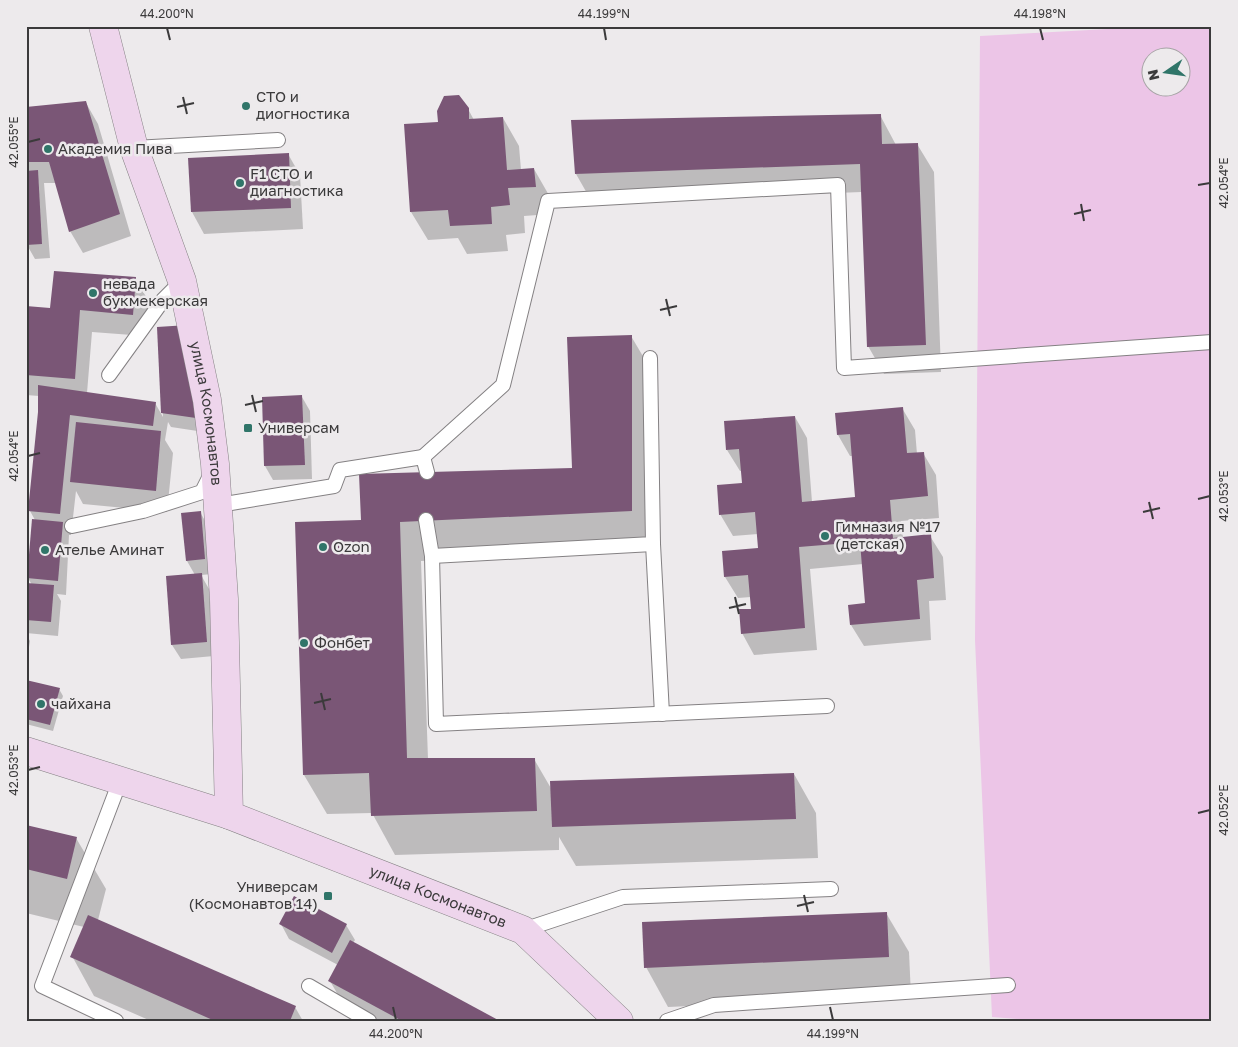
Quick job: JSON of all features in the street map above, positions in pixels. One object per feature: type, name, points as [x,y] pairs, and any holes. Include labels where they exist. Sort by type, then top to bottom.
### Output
[{"type":"street","name":"улица Космонавтов","points":[[103,26],[134,148],[182,281],[207,400],[215,464],[224,599],[228,815]]},
{"type":"street","name":"улица Космонавтов","points":[[26,750],[120,781],[206,806],[523,930],[619,1021]]},
{"type":"lane","points":[[134,148],[278,140]]},
{"type":"lane","points":[[218,505],[334,486],[340,470],[423,457],[503,385],[548,201],[838,185],[844,368],[1212,342]]},
{"type":"lane","points":[[110,375],[163,300],[182,281]]},
{"type":"lane","points":[[650,358],[653,544],[662,714]]},
{"type":"lane","points":[[423,457],[427,472]]},
{"type":"lane","points":[[72,526],[143,511],[202,492],[215,464]]},
{"type":"lane","points":[[426,520],[432,556],[436,724],[826,706]]},
{"type":"lane","points":[[432,556],[653,544]]},
{"type":"lane","points":[[116,1021],[42,986],[120,781]]},
{"type":"lane","points":[[523,930],[623,897],[831,890]]},
{"type":"lane","points":[[667,1021],[714,1005],[1008,985]]},
{"type":"lane","points":[[309,986],[370,1021]]},
{"type":"shaded area","points":[[1163,26],[1212,26],[1212,1021],[1046,1021],[992,1017],[975,640],[980,36]]},
{"type":"building","points":[[459,95],[469,108],[469,119],[503,117],[507,170],[534,168],[536,187],[508,188],[510,205],[491,207],[492,224],[450,226],[448,210],[410,212],[404,124],[438,122],[437,111],[444,96]]},
{"type":"building","points":[[86,101],[120,214],[69,232],[49,162],[26,162],[26,107]]},
{"type":"building","points":[[881,114],[882,144],[918,143],[926,345],[867,347],[860,164],[575,174],[571,120]]},
{"type":"building","name":"F1 СТО и диагностика","points":[[289,153],[291,208],[191,212],[188,158]]},
{"type":"building","points":[[38,170],[42,244],[26,245],[26,171]]},
{"type":"building","points":[[54,271],[136,277],[133,315],[80,310],[75,379],[26,375],[26,306],[50,308]]},
{"type":"building","points":[[188,325],[196,418],[161,413],[157,327]]},
{"type":"building","points":[[632,335],[632,511],[400,522],[407,758],[535,758],[537,811],[371,816],[369,773],[303,775],[295,522],[361,520],[359,474],[572,468],[567,337]]},
{"type":"building","points":[[38,385],[156,402],[153,426],[70,415],[60,514],[28,511],[38,412]]},
{"type":"building","points":[[302,395],[305,465],[264,466],[262,397]]},
{"type":"building","points":[[903,407],[907,453],[924,452],[928,496],[890,500],[893,538],[931,534],[934,578],[917,580],[920,619],[850,625],[848,605],[865,603],[860,542],[799,547],[805,628],[741,634],[739,609],[751,609],[748,575],[724,577],[722,551],[758,548],[755,512],[719,515],[717,485],[742,483],[739,449],[726,450],[724,421],[795,416],[802,502],[855,497],[850,434],[837,435],[835,413]]},
{"type":"building","points":[[76,422],[161,431],[156,491],[70,482]]},
{"type":"building","points":[[201,511],[205,559],[186,561],[181,513]]},
{"type":"building","name":"Ателье Аминат","points":[[32,519],[63,522],[58,581],[27,578]]},
{"type":"building","points":[[202,573],[207,642],[171,645],[166,576]]},
{"type":"building","points":[[26,583],[54,585],[51,622],[26,620]]},
{"type":"building","name":"чайхана","points":[[26,680],[60,688],[50,725],[26,719]]},
{"type":"building","points":[[794,773],[796,819],[552,827],[550,781]]},
{"type":"building","points":[[26,825],[77,837],[67,879],[26,869]]},
{"type":"building","points":[[294,896],[347,924],[332,953],[279,924]]},
{"type":"building","points":[[887,912],[889,957],[644,968],[642,922]]},
{"type":"building","points":[[88,915],[296,1006],[290,1021],[215,1021],[70,957]]},
{"type":"building","points":[[350,940],[500,1021],[402,1021],[328,981]]},
{"type":"place","name":"СТО и диогностика","points":[[246,106]]},
{"type":"place","name":"Академия Пива","points":[[48,149]]},
{"type":"place","name":"F1 СТО и диагностика","points":[[240,183]]},
{"type":"place","name":"невада букмекерская","points":[[93,293]]},
{"type":"place","name":"Универсам","points":[[248,428]]},
{"type":"place","name":"Гимназия №17 (детская)","points":[[825,536]]},
{"type":"place","name":"Ozon","points":[[323,547]]},
{"type":"place","name":"Ателье Аминат","points":[[45,550]]},
{"type":"place","name":"Фонбет","points":[[304,643]]},
{"type":"place","name":"чайхана","points":[[41,704]]},
{"type":"place","name":"Универсам (Космонавтов 14)","points":[[328,896]]}]
